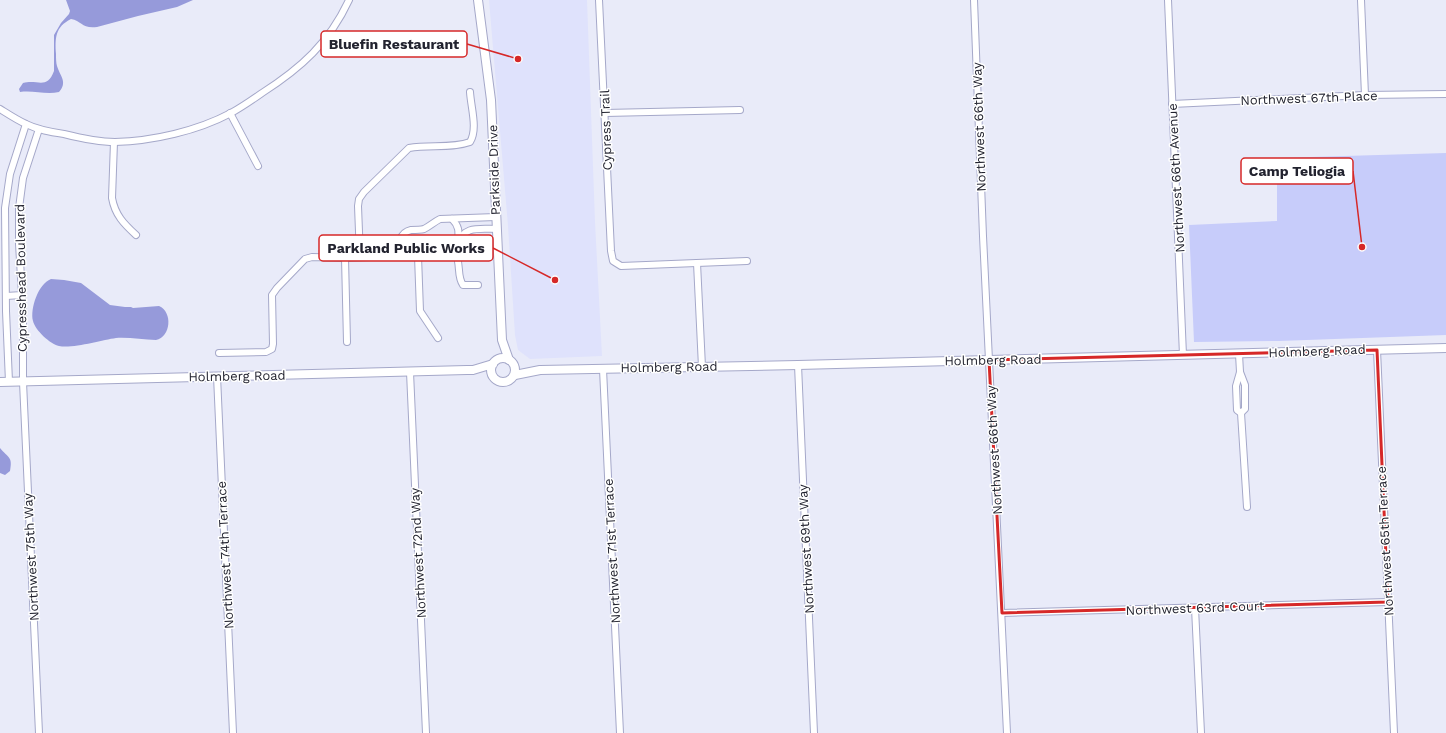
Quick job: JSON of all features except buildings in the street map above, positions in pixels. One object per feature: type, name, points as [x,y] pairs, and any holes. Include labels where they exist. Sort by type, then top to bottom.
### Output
[{"type":"street","points":[[0,109],[26,124],[40,129],[114,142],[142,140],[174,134],[205,124],[230,113],[278,83],[298,68],[315,52],[331,31],[349,0]]},
{"type":"street","name":"Parkside Drive","points":[[478,0],[491,100],[502,340],[510,360]]},
{"type":"street","name":"Cypress Trail","points":[[600,0],[610,252],[613,261],[621,266],[697,263]]},
{"type":"street","name":"Northwest 66th Way","points":[[974,0],[989,360],[1007,733]]},
{"type":"street","name":"Northwest 66th Avenue","points":[[1168,0],[1183,355]]},
{"type":"street","points":[[1361,0],[1365,95]]},
{"type":"street","points":[[360,257],[358,206],[362,196],[409,148],[417,146],[462,145],[470,142],[474,136],[474,129],[470,92]]},
{"type":"street","name":"Northwest 67th Place","points":[[1172,104],[1365,95],[1446,94]]},
{"type":"street","points":[[605,113],[740,110]]},
{"type":"street","points":[[230,113],[258,166]]},
{"type":"street","name":"Cypresshead Boulevard","points":[[9,382],[5,208],[10,174],[26,124]]},
{"type":"street","name":"Cypresshead Boulevard","points":[[23,382],[22,295],[18,208],[23,178],[40,129]]},
{"type":"street","points":[[114,142],[112,198],[114,206],[122,222],[136,235]]},
{"type":"street","points":[[399,256],[399,242],[405,233],[426,228],[440,219],[496,217]]},
{"type":"street","points":[[219,353],[266,352],[272,349],[272,295],[305,259],[312,257],[344,258],[449,254],[458,246],[459,229],[457,224],[452,219]]},
{"type":"street","points":[[458,240],[466,232],[472,229],[497,229]]},
{"type":"street","points":[[454,250],[458,258],[460,281],[463,285],[478,285]]},
{"type":"street","points":[[418,256],[420,311],[438,338]]},
{"type":"street","points":[[344,258],[347,342]]},
{"type":"street","points":[[702,367],[697,263],[747,261]]},
{"type":"street","points":[[6,296],[22,295]]},
{"type":"street","name":"Parkside Drive","points":[[494,362],[502,340]]},
{"type":"street","name":"Holmberg Road","points":[[515,375],[540,370],[798,365],[1446,348]]},
{"type":"street","name":"Northwest 65th Terrace","points":[[1377,350],[1394,733]]},
{"type":"street","points":[[1239,354],[1240,372],[1236,386],[1236,393],[1238,410],[1241,413],[1247,507]]},
{"type":"street","points":[[502,358],[510,360],[515,368],[515,375],[510,381],[502,382],[495,380],[491,370],[494,362],[502,358]]},
{"type":"street","name":"Holmberg Road","points":[[510,360],[523,366],[540,370]]},
{"type":"street","name":"Holmberg Road","points":[[474,370],[494,362]]},
{"type":"street","name":"Northwest 69th Way","points":[[798,365],[814,733]]},
{"type":"street","name":"Northwest 71st Terrace","points":[[603,369],[620,733]]},
{"type":"street","name":"Holmberg Road","points":[[0,382],[474,370],[493,376]]},
{"type":"street","name":"Northwest 72nd Way","points":[[410,372],[426,733]]},
{"type":"street","name":"Northwest 74th Terrace","points":[[217,376],[233,733]]},
{"type":"street","name":"Northwest 75th Way","points":[[23,382],[39,733]]},
{"type":"street","name":"Northwest 63rd Court","points":[[1002,613],[1388,602]]},
{"type":"street","points":[[1195,608],[1201,733]]},
{"type":"highlighted area","points":[[1377,350],[1388,602],[1002,613],[989,360]]},
{"type":"shaded area","points":[[66,0],[193,0],[177,7],[97,27],[88,27],[71,19],[59,29],[56,38],[56,62],[63,82],[62,88],[59,92],[54,93],[20,92],[19,89],[23,83],[45,82],[51,77],[54,71],[54,35],[61,23],[69,14],[70,11]]},
{"type":"shaded area","points":[[489,0],[587,0],[595,222],[602,356],[530,359],[518,350],[515,335],[508,226]]},
{"type":"shaded area","points":[[1446,153],[1446,335],[1279,341],[1194,342],[1189,225],[1277,221],[1277,158]]},
{"type":"shaded area","points":[[51,279],[81,283],[110,305],[133,308],[159,306],[167,313],[167,330],[161,338],[156,340],[116,338],[65,347],[55,345],[47,340],[34,325],[32,316],[34,304],[39,291],[46,282]]},
{"type":"shaded area","points":[[0,448],[11,462],[10,471],[5,475],[0,473]]},
{"type":"place","name":"Bluefin Restaurant","points":[[518,59]]},
{"type":"place","name":"Camp Teliogia","points":[[1362,247]]},
{"type":"place","name":"Parkland Public Works","points":[[555,280]]}]
